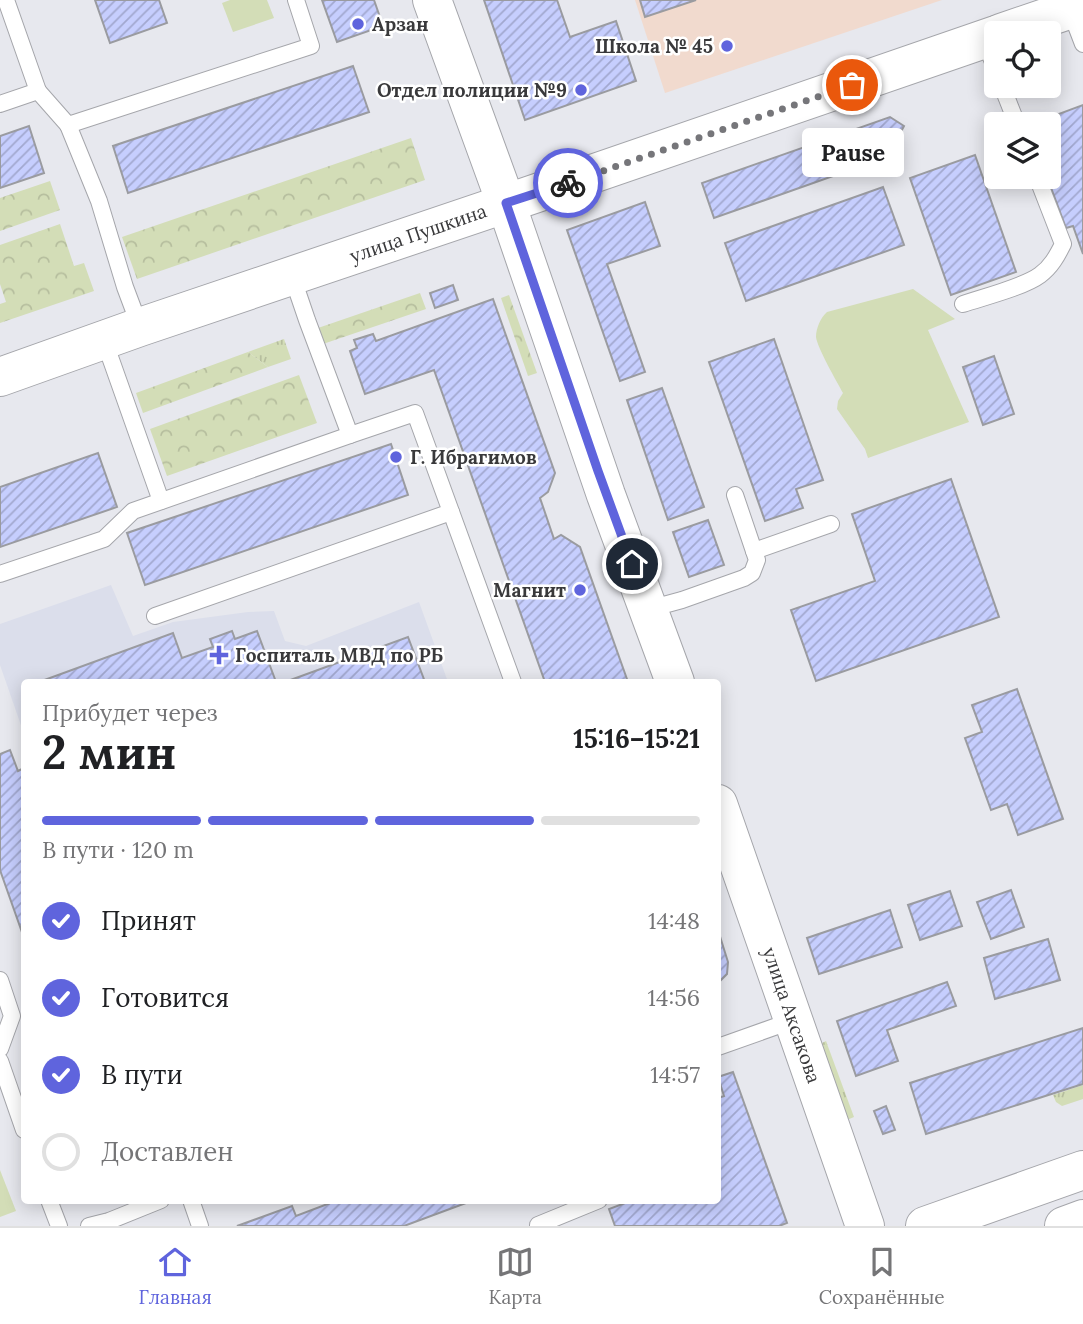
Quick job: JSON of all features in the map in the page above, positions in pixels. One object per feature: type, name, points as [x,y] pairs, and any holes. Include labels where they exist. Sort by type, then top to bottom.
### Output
[{"type":"main road","points":[[432,0],[506,203],[606,495],[674,679]]},
{"type":"main road","name":"улица Пушкина","points":[[1061,25],[1079,20]]},
{"type":"main road","name":"улица Пушкина","points":[[0,377],[506,203],[984,47]]},
{"type":"main road","name":"улица Аксакова","points":[[721,813],[865,1226]]},
{"type":"main road","points":[[925,1226],[1083,1170]]},
{"type":"main road","points":[[1064,1226],[1083,1219]]},
{"type":"lane","points":[[6,0],[37,91],[68,125],[99,201],[140,327]]},
{"type":"lane","points":[[68,125],[311,46],[296,0]]},
{"type":"lane","points":[[0,40],[16,33]]},
{"type":"lane","points":[[0,103],[37,91]]},
{"type":"lane","points":[[963,304],[1031,281],[1048,268],[1059,253],[1063,244],[1042,189]]},
{"type":"lane","points":[[292,276],[350,435]]},
{"type":"lane","points":[[104,340],[161,501]]},
{"type":"lane","points":[[0,574],[104,539],[133,511],[415,413],[512,679]]},
{"type":"lane","points":[[649,609],[682,600],[752,573],[757,560],[734,495]]},
{"type":"lane","points":[[155,617],[452,512]]},
{"type":"lane","points":[[754,551],[831,524]]},
{"type":"lane","points":[[0,980],[12,1016],[0,1049]]},
{"type":"lane","points":[[721,1046],[794,1020]]},
{"type":"lane","points":[[0,1061],[21,1121]]},
{"type":"lane","points":[[51,1204],[58,1226]]},
{"type":"lane","points":[[89,1226],[110,1223],[152,1204]]},
{"type":"lane","points":[[192,1204],[200,1226]]},
{"type":"lane","points":[[539,1226],[538,1224],[589,1204]]},
{"type":"shaded area","name":"Школа № 45","points":[[635,0],[942,0],[665,93]]},
{"type":"shaded area","name":"Госпиталь МВД по РБ","points":[[111,585],[133,636],[173,622],[274,611],[285,641],[306,646],[419,602],[447,679],[21,679],[21,725],[0,665],[0,624]]},
{"type":"green space","points":[[230,0],[267,0],[274,18],[233,32],[222,3]]},
{"type":"green space","points":[[411,138],[425,180],[137,279],[122,237]]},
{"type":"green space","points":[[50,181],[60,210],[0,231],[0,198]]},
{"type":"green space","points":[[60,224],[74,266],[84,263],[94,291],[0,323],[0,304],[6,302],[0,284],[0,245]]},
{"type":"green space","points":[[913,289],[955,319],[928,330],[969,422],[868,458],[865,449],[837,409],[843,393],[820,348],[816,337],[817,330],[827,312]]},
{"type":"green space","points":[[420,293],[426,309],[323,344],[318,328]]},
{"type":"green space","points":[[509,295],[537,373],[528,376],[501,298]]},
{"type":"green space","points":[[284,339],[291,359],[268,367],[248,352]]},
{"type":"green space","points":[[248,352],[268,367],[143,413],[136,393]]},
{"type":"green space","points":[[299,375],[317,423],[167,476],[150,429]]},
{"type":"green space","points":[[826,1041],[854,1117],[847,1120],[820,1044]]},
{"type":"green space","points":[[1083,1085],[1083,1099],[1062,1106],[1056,1102],[1053,1095]]},
{"type":"green space","points":[[0,1170],[16,1211],[0,1217]]},
{"type":"building","points":[[95,0],[159,0],[167,23],[110,43]]},
{"type":"building","points":[[322,0],[374,0],[383,26],[337,42]]},
{"type":"building","points":[[484,0],[557,0],[570,37],[616,21],[636,81],[525,120]]},
{"type":"building","points":[[640,0],[696,0],[645,17]]},
{"type":"building","points":[[353,66],[369,112],[128,193],[113,146]]},
{"type":"building","points":[[1083,105],[1083,254],[1073,226],[1066,228],[1051,189],[1061,189],[1061,113]]},
{"type":"building","points":[[890,117],[904,126],[887,157],[714,218],[702,183]]},
{"type":"building","points":[[29,126],[44,173],[0,188],[0,136]]},
{"type":"building","points":[[975,155],[984,181],[984,189],[987,189],[1016,272],[951,295],[910,178]]},
{"type":"building","points":[[883,187],[904,245],[746,301],[725,243]]},
{"type":"building","points":[[645,202],[660,246],[607,264],[645,372],[620,381],[567,230]]},
{"type":"building","points":[[453,285],[458,300],[435,308],[430,293]]},
{"type":"building","points":[[493,299],[555,473],[548,492],[540,498],[554,539],[561,535],[580,547],[627,679],[544,679],[434,370],[365,394],[350,351],[357,348],[354,340],[373,334],[376,341]]},
{"type":"building","points":[[774,339],[823,480],[796,489],[803,508],[765,521],[709,362]]},
{"type":"building","points":[[994,356],[1014,414],[983,425],[963,367]]},
{"type":"building","points":[[662,388],[704,507],[668,520],[627,400]]},
{"type":"building","points":[[391,444],[408,495],[145,585],[127,533]]},
{"type":"building","points":[[98,453],[117,507],[0,547],[0,487]]},
{"type":"building","points":[[951,479],[999,617],[816,681],[791,610],[875,581],[852,514]]},
{"type":"building","points":[[708,520],[724,565],[689,577],[673,532]]},
{"type":"building","points":[[232,631],[235,639],[257,631],[275,679],[47,679],[173,633],[182,658],[213,647],[210,639]]},
{"type":"building","points":[[408,637],[424,679],[293,679]]},
{"type":"building","points":[[1017,689],[1063,819],[1018,835],[1007,804],[991,810],[965,738],[982,732],[972,705]]},
{"type":"building","points":[[10,750],[18,771],[21,770],[21,930],[0,870],[0,754]]},
{"type":"building","points":[[1011,890],[1024,927],[991,939],[977,902]]},
{"type":"building","points":[[950,891],[962,926],[920,940],[908,905]]},
{"type":"building","points":[[890,910],[902,947],[819,974],[807,938]]},
{"type":"building","points":[[1048,939],[1060,980],[995,999],[984,958]]},
{"type":"building","points":[[721,940],[728,962],[727,974],[721,980]]},
{"type":"building","points":[[947,982],[956,1006],[887,1030],[898,1061],[856,1076],[837,1021]]},
{"type":"building","points":[[1083,1028],[1083,1084],[926,1134],[910,1083]]},
{"type":"building","points":[[733,1072],[787,1223],[779,1226],[615,1226],[609,1209],[622,1204],[721,1204],[721,1097],[724,1096],[721,1076]]},
{"type":"building","points":[[886,1106],[895,1130],[883,1134],[874,1111]]},
{"type":"building","points":[[328,1204],[463,1204],[404,1226],[237,1226],[292,1206],[296,1216]]},
{"type":"way so far","points":[[568,183],[852,85]]},
{"type":"place","name":"Арзан","points":[[358,24]]},
{"type":"place","name":"Школа № 45","points":[[727,46]]},
{"type":"place","name":"Pause","points":[[852,85]]},
{"type":"place","name":"Отдел полиции №9","points":[[581,90]]},
{"type":"place","name":"Г. Ибрагимов","points":[[396,457]]},
{"type":"place","name":"Магнит","points":[[580,590]]},
{"type":"place","name":"Госпиталь МВД по РБ","points":[[219,655]]},
{"type":"route","points":[[568,183],[506,203],[632,564]]}]
